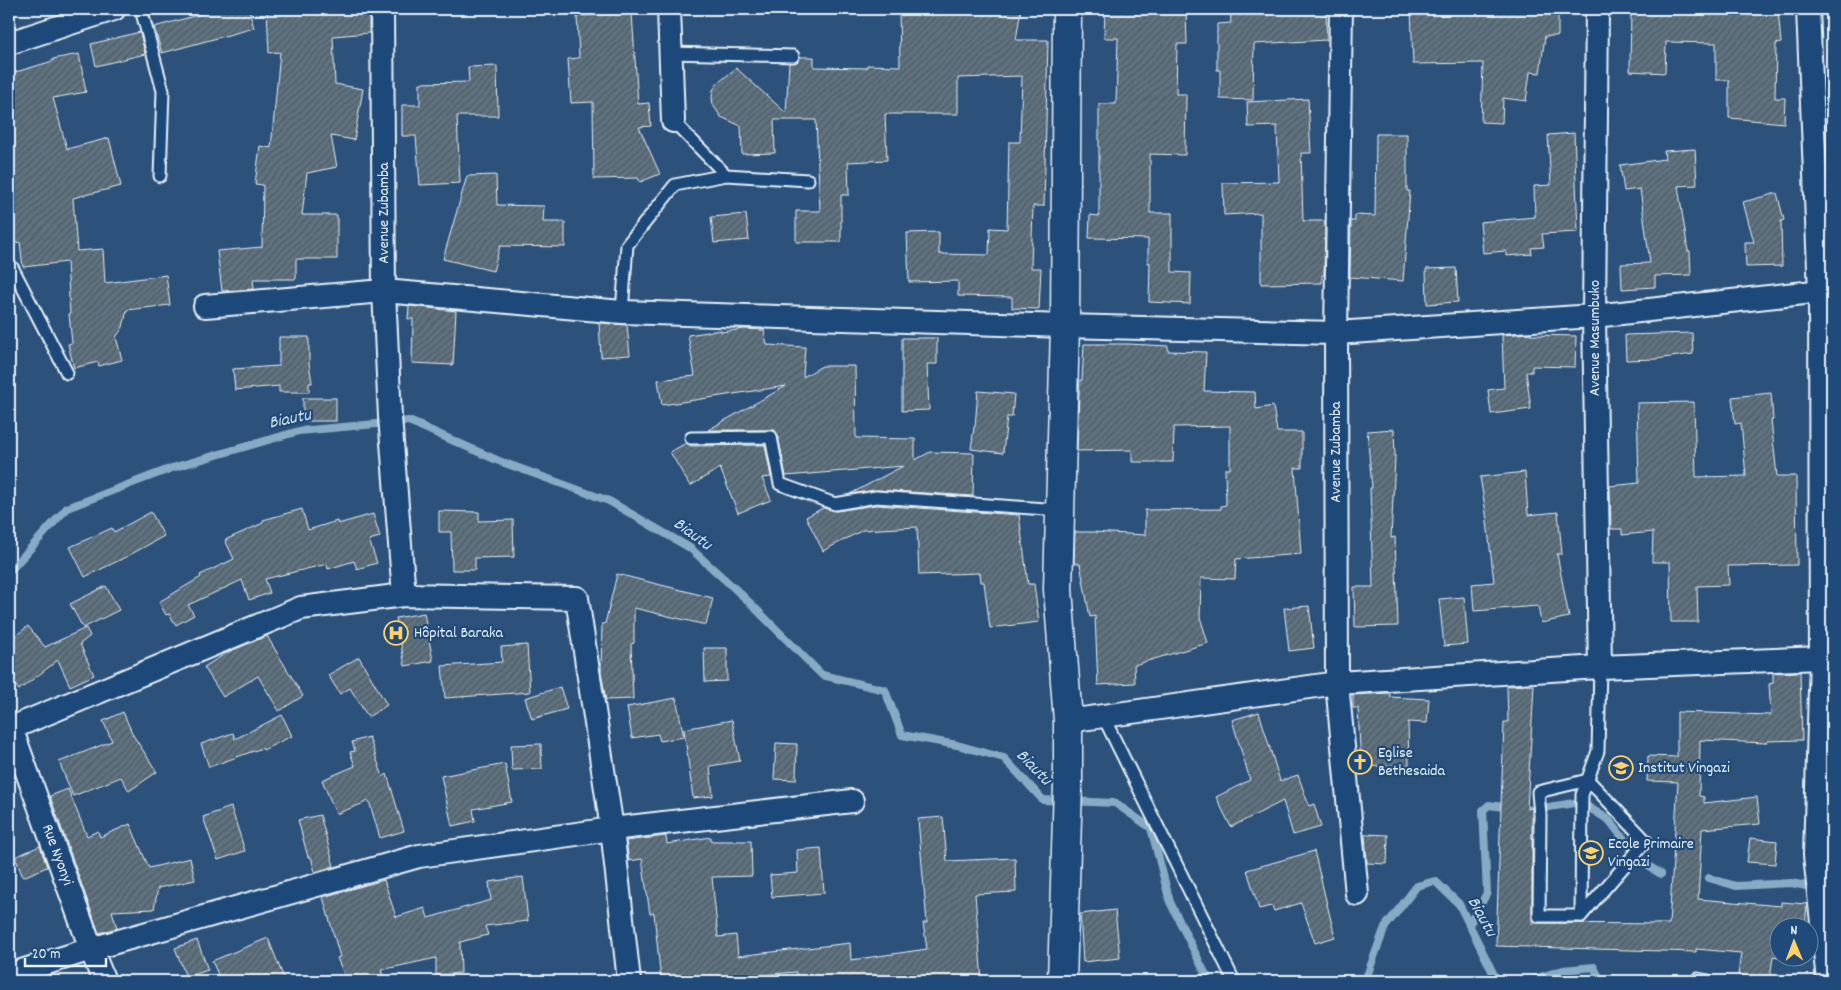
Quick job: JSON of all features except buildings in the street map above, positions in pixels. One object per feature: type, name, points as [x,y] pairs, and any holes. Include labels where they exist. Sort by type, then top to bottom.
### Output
[{"type":"street","points":[[9,43],[114,9]]},
{"type":"street","name":"Avenue Zubamba","points":[[382,9],[384,291],[391,428],[404,595]]},
{"type":"street","points":[[669,9],[673,121]]},
{"type":"street","points":[[1062,981],[1068,721],[1058,590],[1065,326],[1067,9]]},
{"type":"street","name":"Avenue Zubamba","points":[[1341,9],[1336,333],[1337,683],[1357,894]]},
{"type":"street","name":"Avenue Masumbuko","points":[[1597,9],[1594,316],[1600,667]]},
{"type":"street","points":[[1808,9],[1826,291],[1827,658],[1815,855],[1828,981]]},
{"type":"street","points":[[205,306],[384,291],[622,312],[1336,333],[1594,316],[1826,291]]},
{"type":"street","points":[[10,728],[301,608],[404,595],[577,598],[612,829],[629,981]]},
{"type":"street","points":[[1068,721],[1337,683],[1600,667],[1827,658]]},
{"type":"street","name":"Rue Nyonyi","points":[[10,728],[104,981]]},
{"type":"street","points":[[9,975],[91,949],[419,856],[612,829],[852,801]]},
{"type":"lane","points":[[141,9],[163,91],[160,176]]},
{"type":"lane","points":[[670,53],[792,56]]},
{"type":"lane","points":[[673,121],[726,175]]},
{"type":"lane","points":[[622,312],[627,245],[675,185],[726,175],[808,180]]},
{"type":"lane","points":[[9,268],[12,267],[67,373]]},
{"type":"lane","points":[[690,438],[771,437],[780,484],[835,504],[876,497],[1060,510]]},
{"type":"lane","points":[[1581,916],[1582,795],[1598,751],[1600,667]]},
{"type":"lane","points":[[1103,716],[1234,981]]},
{"type":"lane","points":[[1588,780],[1646,841],[1581,916],[1540,916],[1540,815],[1538,792],[1588,780]]},
{"type":"waterway","name":"Biautu","points":[[9,572],[67,508],[172,468],[299,431],[409,421],[499,461],[609,501],[690,548],[744,597],[822,675],[885,690],[902,735],[957,745],[1004,758],[1043,800],[1115,803],[1151,828],[1170,902],[1209,981]]},
{"type":"waterway","points":[[1522,809],[1530,810],[1574,803],[1585,805],[1609,820],[1642,862],[1661,874]]},
{"type":"waterway","points":[[1469,925],[1487,893],[1483,810],[1489,805],[1511,808]]},
{"type":"waterway","points":[[1709,878],[1736,886],[1791,883],[1832,891]]},
{"type":"waterway","name":"Biautu","points":[[1365,981],[1385,927],[1417,886],[1435,881],[1459,904],[1497,981]]},
{"type":"waterway","name":"Biautu","points":[[1527,981],[1563,970],[1594,967],[1601,981]]},
{"type":"place","name":"Hôpital Baraka","points":[[396,633]]},
{"type":"place","name":"Eglise Bethesaida","points":[[1360,762]]},
{"type":"place","name":"Institut Vingazi","points":[[1621,768]]},
{"type":"place","name":"Ecole Primaire Vingazi","points":[[1591,853]]}]
